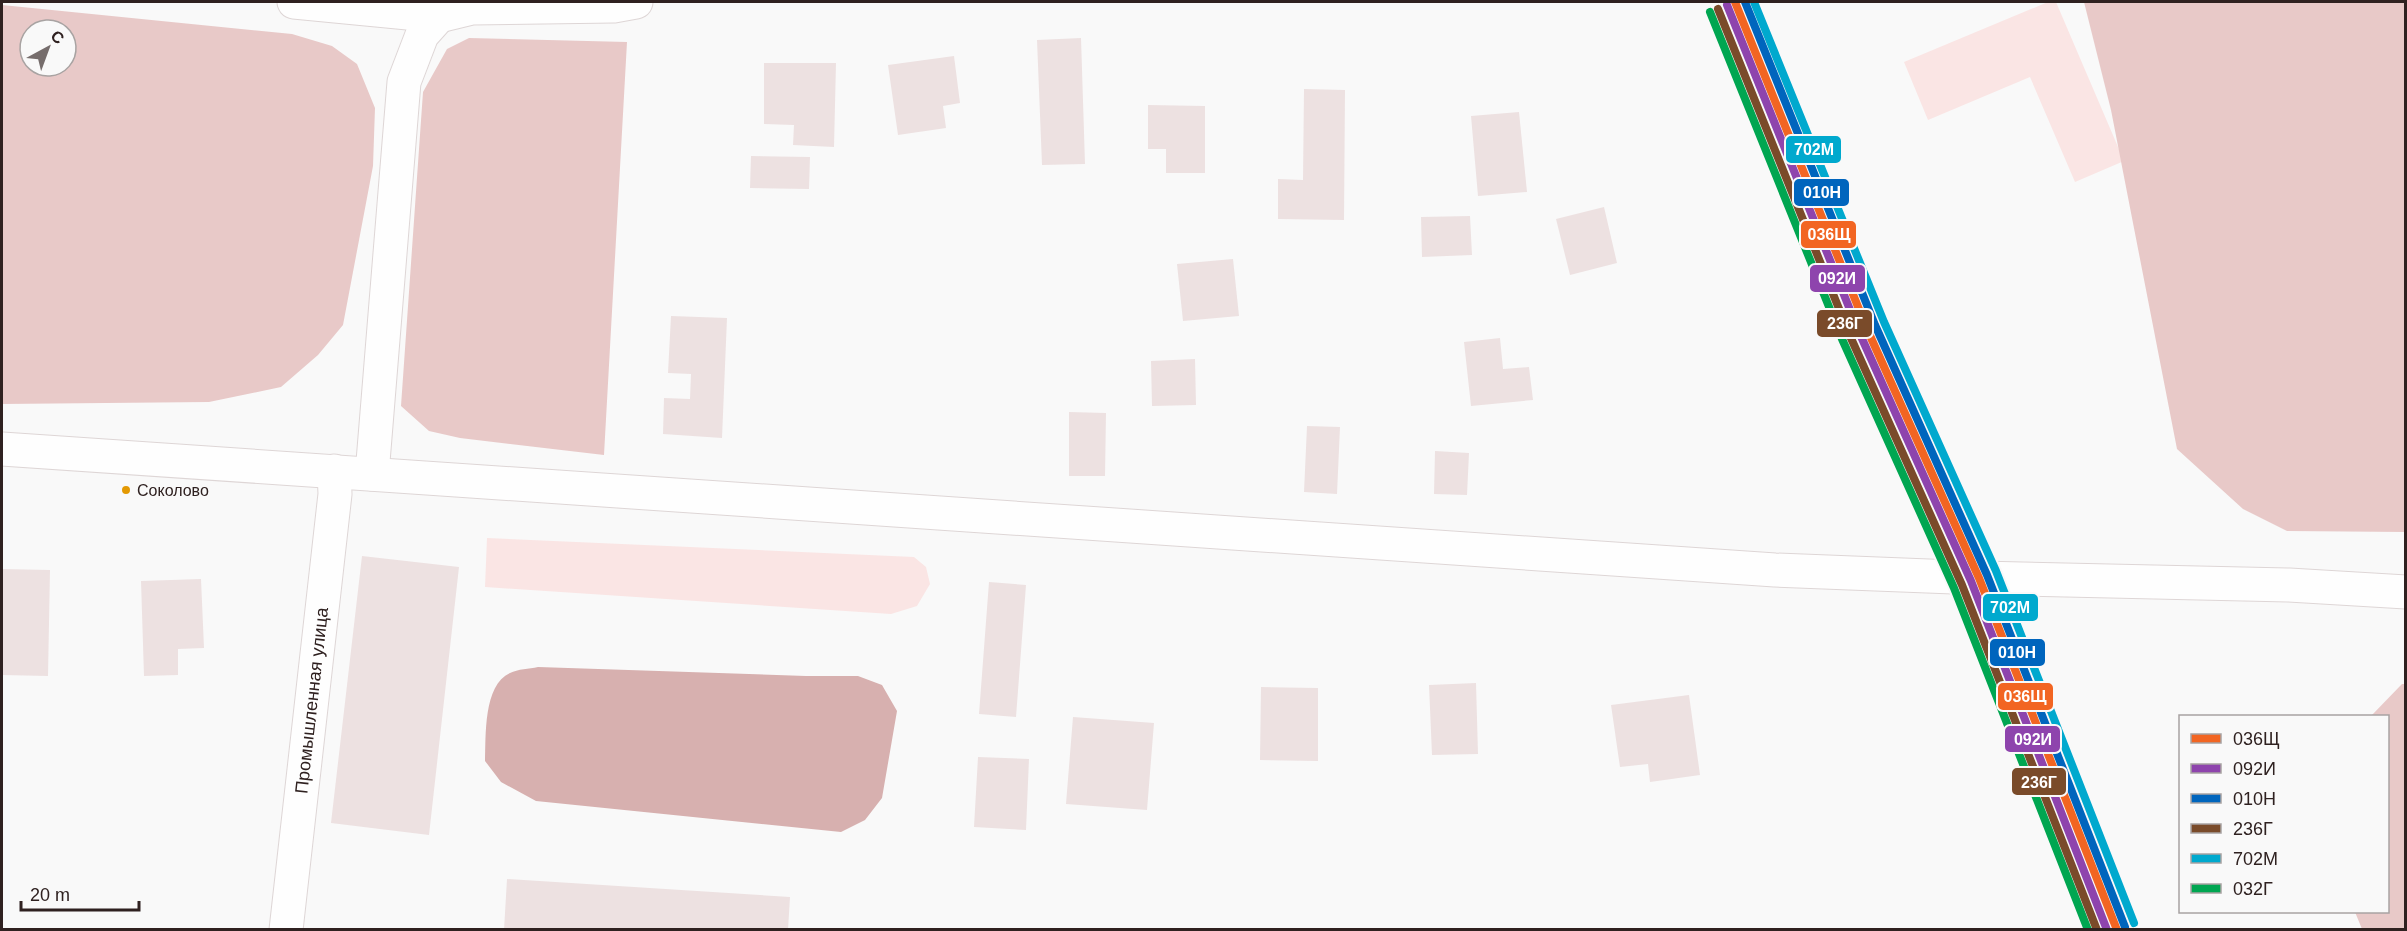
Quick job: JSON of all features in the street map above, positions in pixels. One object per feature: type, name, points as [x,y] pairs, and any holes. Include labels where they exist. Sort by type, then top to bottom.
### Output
[{"type":"main road","points":[[294,2],[439,16],[472,8],[614,6],[636,2]]},
{"type":"main road","points":[[372,474],[404,82],[422,35],[439,16]]},
{"type":"main road","points":[[2,449],[1775,570],[1979,578],[2289,585],[2406,592]]},
{"type":"main road","name":"Промышленная улица","points":[[286,930],[335,494],[334,471]]},
{"type":"shaded area","points":[[2048,2],[2056,2],[2124,161],[2075,182],[2030,77],[1928,120],[1904,62]]},
{"type":"shaded area","points":[[2084,2],[2405,2],[2405,532],[2287,531],[2243,509],[2177,449],[2111,110]]},
{"type":"shaded area","points":[[2,5],[292,34],[332,46],[357,64],[375,108],[373,166],[343,325],[318,355],[281,387],[209,402],[2,404]]},
{"type":"shaded area","points":[[469,38],[627,42],[604,455],[460,438],[429,431],[401,406],[423,92],[447,49]]},
{"type":"shaded area","points":[[487,538],[914,557],[926,567],[930,584],[917,606],[891,614],[485,587]]},
{"type":"shaded area","points":[[538,667],[858,676],[882,685],[897,711],[882,798],[865,820],[841,832],[536,801],[501,782],[485,761],[486,726],[490,700],[495,688],[501,679],[510,673]]},
{"type":"shaded area","points":[[2402,684],[2406,684],[2405,929],[2362,929],[2355,913],[2389,913],[2389,715],[2372,715]]},
{"type":"building","points":[[1081,38],[1085,164],[1042,165],[1037,40]]},
{"type":"building","points":[[954,56],[960,103],[943,106],[946,128],[898,135],[888,65]]},
{"type":"building","points":[[764,63],[836,63],[834,147],[793,145],[794,125],[764,124]]},
{"type":"building","points":[[1304,89],[1345,90],[1344,220],[1278,219],[1278,179],[1303,180]]},
{"type":"building","points":[[1148,105],[1205,106],[1205,173],[1166,173],[1166,149],[1148,149]]},
{"type":"building","points":[[1519,112],[1527,192],[1478,196],[1471,116]]},
{"type":"building","points":[[751,156],[810,157],[809,189],[750,188]]},
{"type":"building","points":[[1604,207],[1617,263],[1570,275],[1556,219]]},
{"type":"building","points":[[1470,216],[1472,255],[1422,257],[1421,217]]},
{"type":"building","points":[[1233,259],[1239,316],[1183,321],[1177,264]]},
{"type":"building","points":[[671,316],[727,318],[722,438],[663,434],[664,398],[690,399],[691,374],[668,373]]},
{"type":"building","points":[[1500,338],[1503,369],[1529,367],[1533,400],[1471,406],[1464,342]]},
{"type":"building","points":[[1195,359],[1196,405],[1152,406],[1151,361]]},
{"type":"building","points":[[1069,412],[1106,413],[1105,476],[1069,476]]},
{"type":"building","points":[[1307,426],[1340,427],[1337,494],[1304,492]]},
{"type":"building","points":[[1435,451],[1469,453],[1467,495],[1434,494]]},
{"type":"building","points":[[362,556],[459,567],[429,835],[331,823]]},
{"type":"building","points":[[2,569],[50,570],[48,676],[2,675]]},
{"type":"building","points":[[201,579],[204,648],[178,649],[178,675],[144,676],[141,581]]},
{"type":"building","points":[[989,582],[1026,585],[1016,717],[979,714]]},
{"type":"building","points":[[1476,683],[1478,754],[1432,755],[1429,685]]},
{"type":"building","points":[[1261,687],[1318,688],[1318,761],[1260,760]]},
{"type":"building","points":[[1689,695],[1700,775],[1650,782],[1648,764],[1620,767],[1611,705]]},
{"type":"building","points":[[1073,717],[1154,723],[1147,810],[1066,804]]},
{"type":"building","points":[[978,757],[1029,759],[1026,830],[974,827]]},
{"type":"building","points":[[507,879],[790,897],[788,930],[504,930]]},
{"type":"transit line","name":"036Щ","points":[[1735,2],[1867,329],[1979,578],[2117,930]]},
{"type":"transit line","name":"010Н","points":[[1745,2],[1875,325],[1987,575],[2125,927]]},
{"type":"transit line","name":"702М","points":[[1754,2],[1884,322],[1996,571],[2134,923]]},
{"type":"transit line","name":"092И","points":[[1727,5],[1859,332],[1971,581],[2107,930]]},
{"type":"transit line","name":"236Г","points":[[1718,9],[1850,336],[1962,585],[2097,930]]},
{"type":"transit line","name":"032Г","points":[[1710,12],[1842,339],[1954,588],[2088,930]]},
{"type":"place","name":"Соколово","points":[[126,490]]}]
